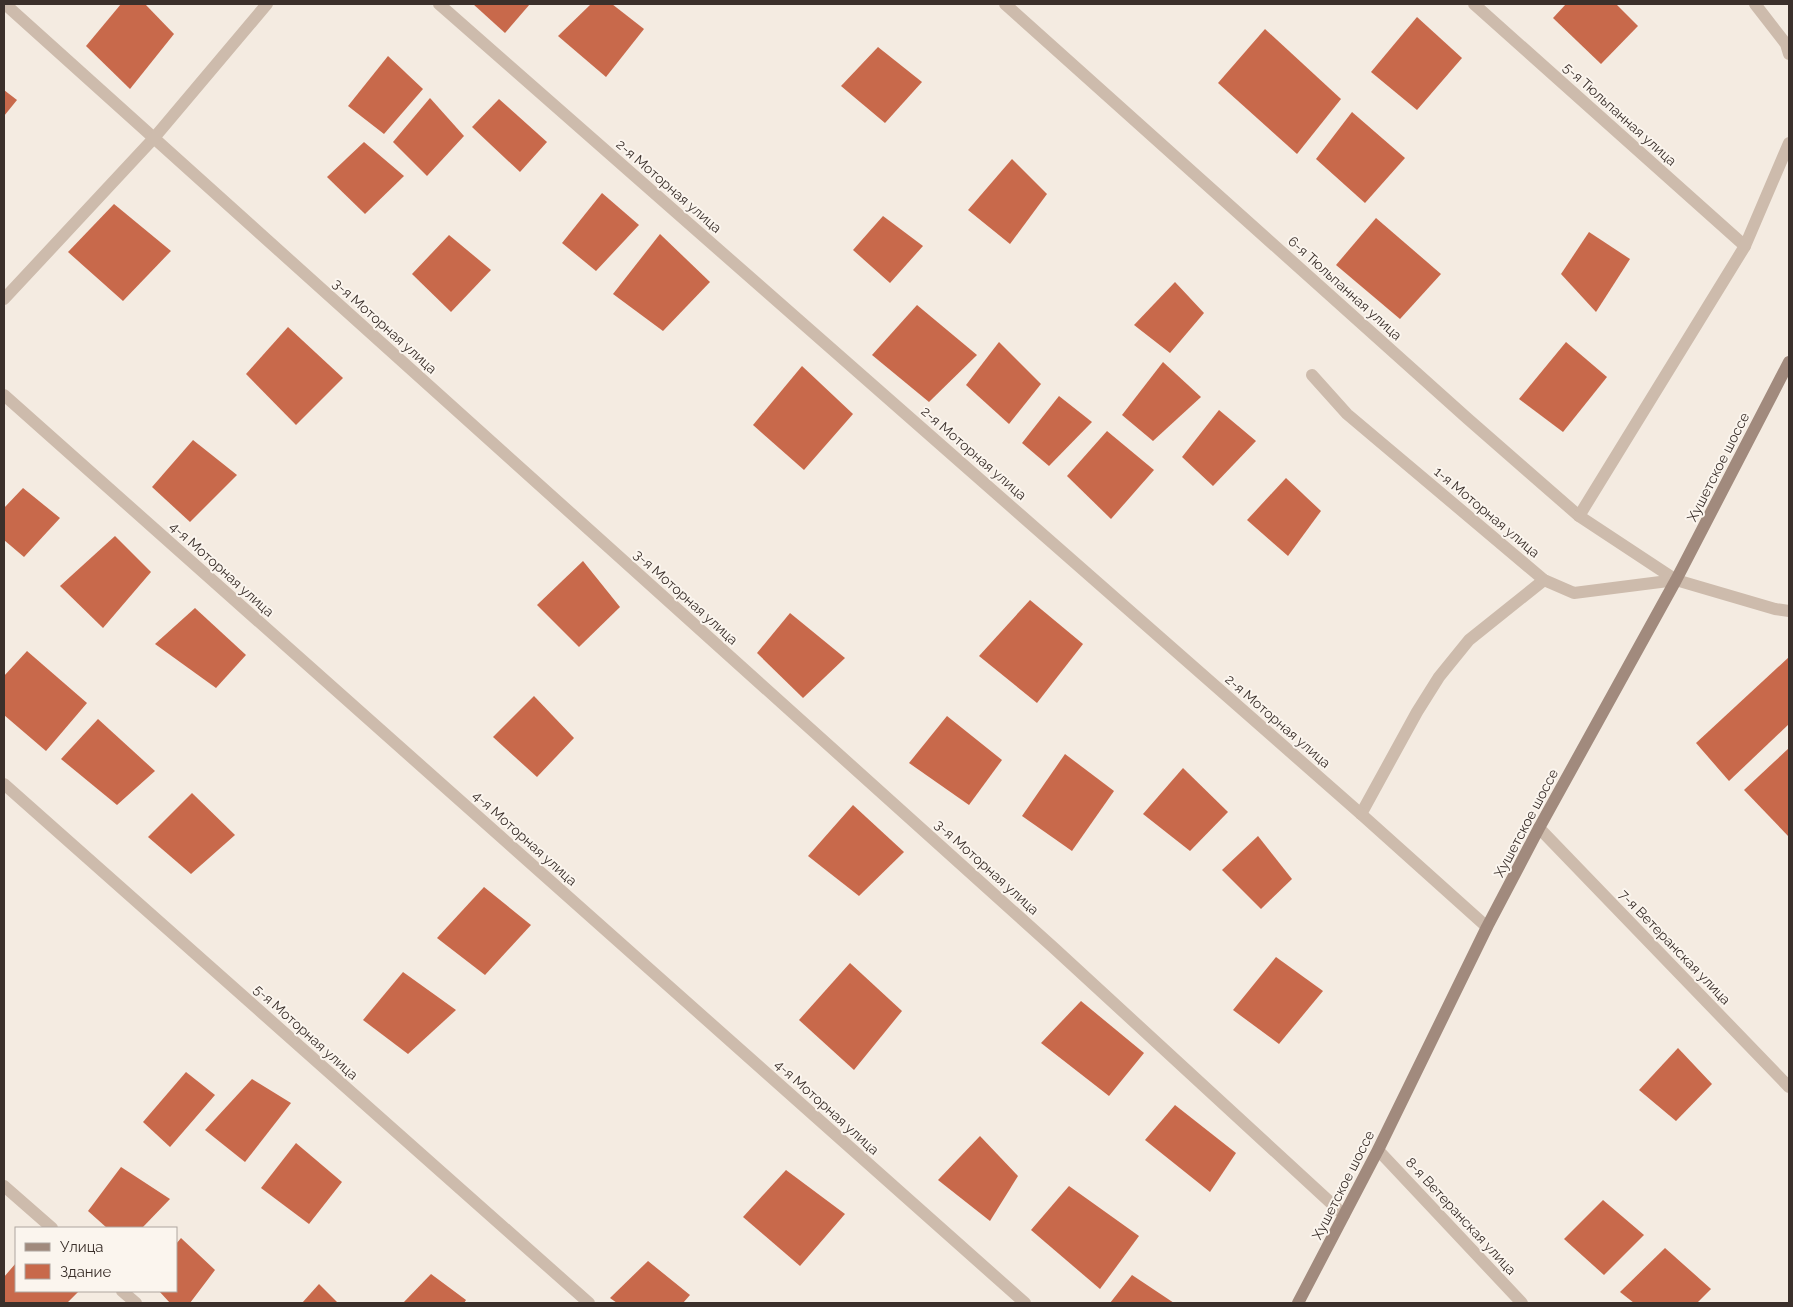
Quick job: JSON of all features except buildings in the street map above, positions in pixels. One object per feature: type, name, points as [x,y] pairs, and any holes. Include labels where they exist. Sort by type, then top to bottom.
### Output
[{"type":"main road","name":"Хушетское шоссе","points":[[1298,1303],[1378,1150],[1487,926],[1676,580],[1789,362]]},
{"type":"street","name":"3-я Моторная улица","points":[[5,4],[1055,949],[1344,1215]]},
{"type":"street","points":[[4,300],[154,138],[267,4]]},
{"type":"street","name":"2-я Моторная улица","points":[[439,4],[1487,926]]},
{"type":"street","name":"6-я Тюльпанная улица","points":[[1005,4],[1461,413],[1580,516],[1676,580]]},
{"type":"street","name":"5-я Тюльпанная улица","points":[[1474,4],[1745,246]]},
{"type":"street","points":[[1755,4],[1786,44],[1789,54]]},
{"type":"street","points":[[1580,516],[1745,246],[1789,144]]},
{"type":"street","name":"1-я Моторная улица","points":[[1312,375],[1347,414],[1544,580],[1574,593],[1676,580]]},
{"type":"street","name":"4-я Моторная улица","points":[[4,395],[1025,1303]]},
{"type":"street","points":[[1361,814],[1417,712],[1439,677],[1469,640],[1544,580]]},
{"type":"street","points":[[1676,580],[1775,609],[1789,611]]},
{"type":"street","name":"5-я Моторная улица","points":[[4,784],[589,1303]]},
{"type":"street","name":"7-я Ветеранская улица","points":[[1539,828],[1789,1087]]},
{"type":"street","name":"8-я Ветеранская улица","points":[[1378,1150],[1522,1303]]},
{"type":"street","points":[[4,1186],[51,1227]]},
{"type":"street","points":[[123,1292],[136,1303]]}]
